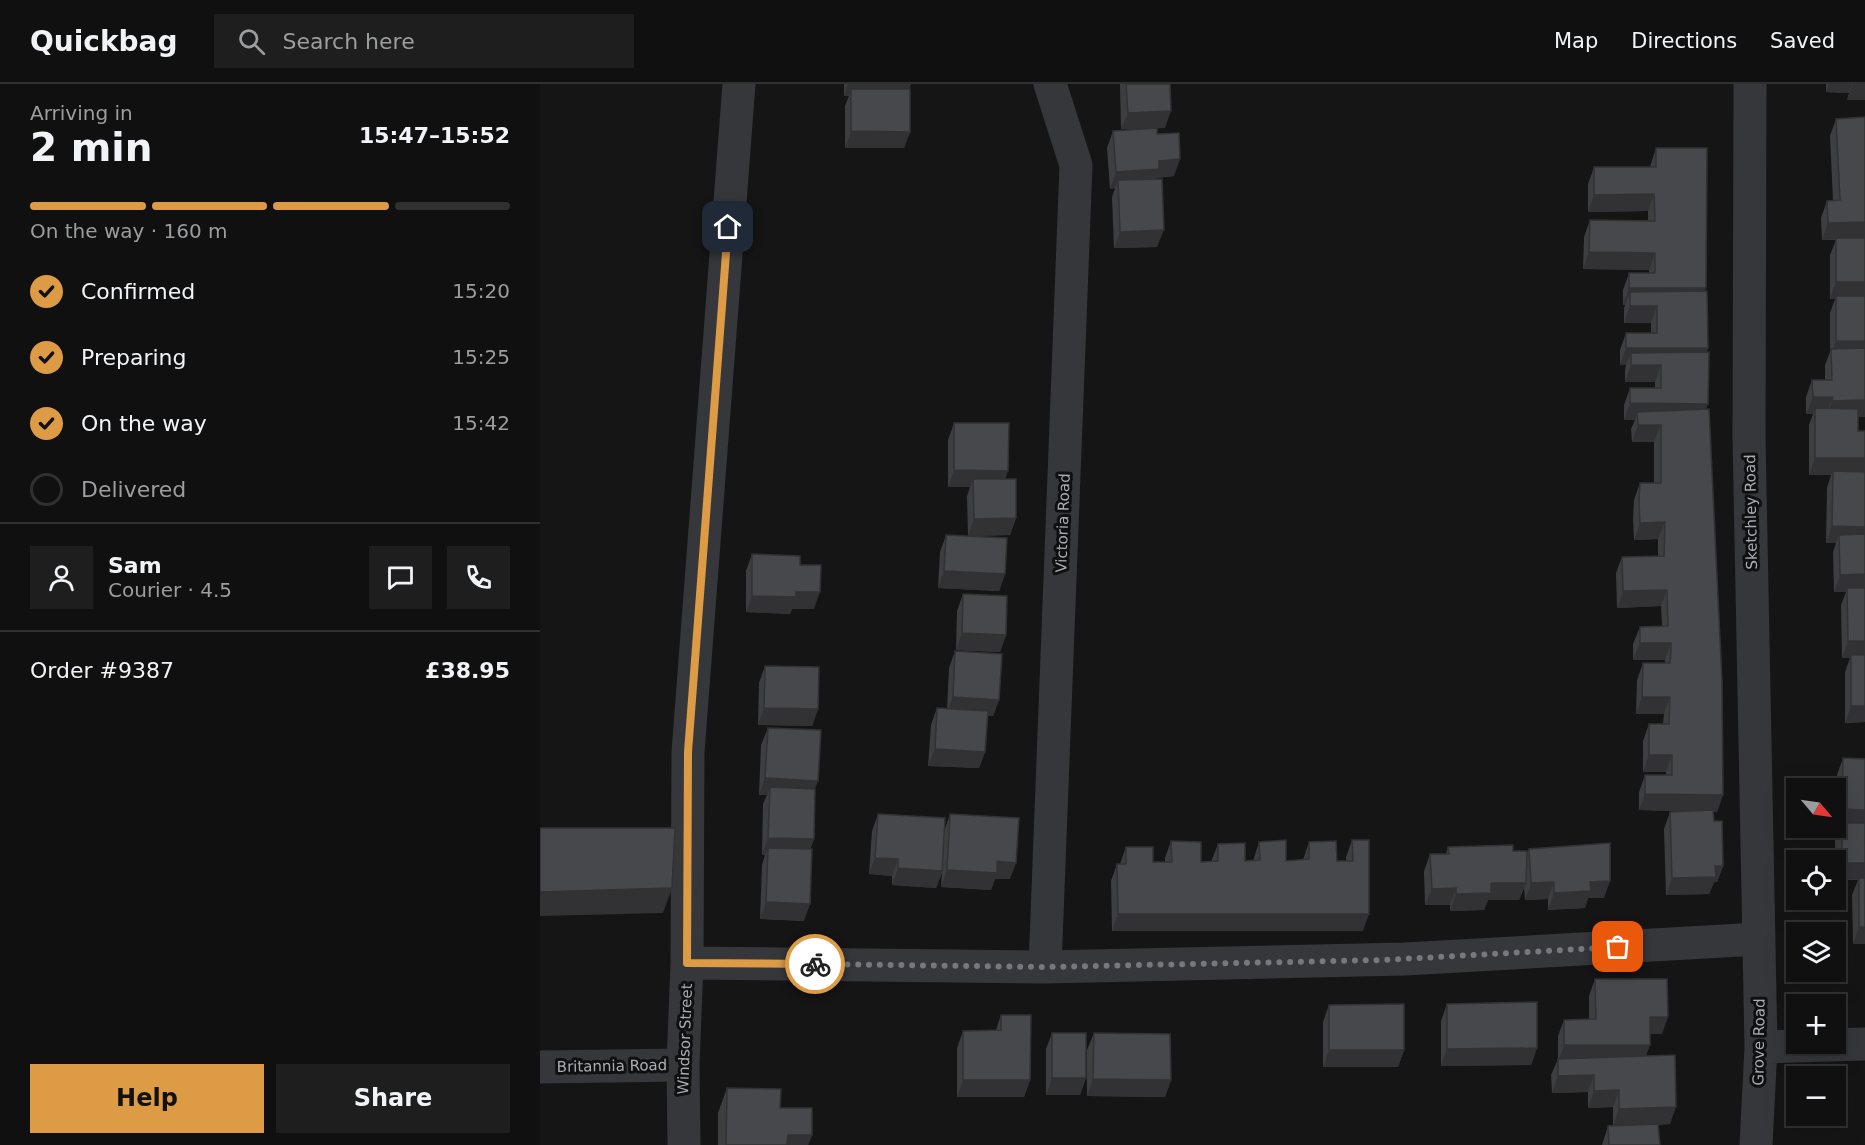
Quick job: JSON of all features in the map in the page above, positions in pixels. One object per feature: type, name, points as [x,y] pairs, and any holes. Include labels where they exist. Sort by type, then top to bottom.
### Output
[{"type":"street","name":"Windsor Street","points":[[684,1145],[683,1065],[687,963],[688,752],[739,84]]},
{"type":"street","name":"Victoria Road","points":[[1046,967],[1076,165],[1050,84]]},
{"type":"street","name":"Sketchley Road","points":[[1750,84],[1749,437],[1759,939]]},
{"type":"street","points":[[687,963],[1046,967],[1406,959],[1759,939]]},
{"type":"street","name":"Grove Road","points":[[1756,1145],[1761,1047],[1759,939]]},
{"type":"street","points":[[1761,1047],[1865,1044]]},
{"type":"street","name":"Britannia Road","points":[[540,1067],[683,1065]]},
{"type":"building","points":[[1126,84],[1170,84],[1171,111],[1128,113]]},
{"type":"building","points":[[851,89],[910,89],[910,132],[851,131]]},
{"type":"building","points":[[1865,117],[1865,222],[1828,223],[1827,201],[1840,200],[1836,119]]},
{"type":"building","points":[[1157,128],[1157,134],[1179,133],[1180,159],[1159,161],[1159,169],[1116,172],[1113,131]]},
{"type":"building","points":[[1656,148],[1707,148],[1706,288],[1629,288],[1629,273],[1655,273],[1655,253],[1589,252],[1590,220],[1655,221],[1654,194],[1594,195],[1594,167],[1656,167]]},
{"type":"building","points":[[1162,179],[1164,230],[1120,232],[1118,180]]},
{"type":"building","points":[[1836,238],[1865,238],[1865,282],[1836,282]]},
{"type":"building","points":[[1707,291],[1708,348],[1626,348],[1626,333],[1657,333],[1657,306],[1630,306],[1630,292]]},
{"type":"building","points":[[1836,296],[1865,296],[1865,341],[1836,341]]},
{"type":"building","points":[[1865,348],[1865,400],[1832,401],[1833,397],[1813,397],[1812,380],[1832,380],[1831,349]]},
{"type":"building","points":[[1709,352],[1708,404],[1630,403],[1630,388],[1661,388],[1661,365],[1631,365],[1631,353]]},
{"type":"building","points":[[1815,408],[1858,409],[1858,431],[1865,431],[1865,458],[1815,458]]},
{"type":"building","points":[[1709,409],[1722,681],[1723,795],[1645,794],[1645,775],[1672,775],[1672,755],[1649,755],[1649,724],[1669,724],[1670,697],[1642,697],[1643,663],[1670,663],[1671,643],[1640,643],[1640,627],[1668,626],[1667,590],[1623,591],[1622,557],[1664,556],[1665,522],[1640,523],[1639,502],[1640,483],[1661,483],[1661,425],[1638,425],[1637,412]]},
{"type":"building","points":[[954,423],[1009,423],[1008,471],[954,470]]},
{"type":"building","points":[[1833,471],[1865,472],[1865,527],[1832,526]]},
{"type":"building","points":[[973,479],[1016,479],[1016,518],[974,519]]},
{"type":"building","points":[[1865,534],[1865,574],[1840,575],[1839,535]]},
{"type":"building","points":[[946,535],[1007,538],[1005,574],[944,571]]},
{"type":"building","points":[[752,554],[800,556],[800,565],[821,565],[820,592],[796,592],[796,597],[752,596]]},
{"type":"building","points":[[1847,588],[1865,588],[1865,641],[1848,641]]},
{"type":"building","points":[[963,594],[1007,596],[1006,635],[962,633]]},
{"type":"building","points":[[955,651],[1002,654],[999,700],[953,697]]},
{"type":"building","points":[[1851,655],[1865,655],[1865,706],[1851,706]]},
{"type":"building","points":[[765,666],[819,667],[818,709],[764,708]]},
{"type":"building","points":[[937,708],[988,711],[985,752],[935,749]]},
{"type":"building","points":[[768,728],[821,730],[818,781],[765,778]]},
{"type":"building","points":[[1843,758],[1865,759],[1865,810],[1846,809],[1846,778],[1843,778]]},
{"type":"building","points":[[770,787],[815,789],[814,839],[768,838]]},
{"type":"building","points":[[1713,810],[1714,821],[1722,821],[1723,866],[1715,866],[1716,877],[1672,878],[1670,812]]},
{"type":"building","points":[[878,814],[945,818],[942,871],[898,868],[898,859],[875,858]]},
{"type":"building","points":[[950,814],[1019,818],[1016,863],[997,861],[997,873],[947,870]]},
{"type":"building","points":[[1846,823],[1865,823],[1865,863],[1846,863],[1846,850],[1842,850],[1842,838],[1846,838]]},
{"type":"building","points":[[540,828],[675,828],[672,888],[540,892]]},
{"type":"building","points":[[1286,840],[1286,861],[1309,859],[1309,842],[1336,841],[1337,861],[1353,861],[1352,840],[1369,840],[1369,914],[1118,914],[1117,864],[1126,864],[1126,847],[1153,847],[1153,862],[1172,862],[1171,841],[1201,842],[1201,862],[1218,861],[1218,844],[1245,843],[1245,861],[1260,860],[1259,842]]},
{"type":"building","points":[[1610,843],[1610,881],[1590,882],[1591,891],[1554,893],[1554,882],[1531,883],[1529,849]]},
{"type":"building","points":[[1513,845],[1513,851],[1527,851],[1526,883],[1491,883],[1491,893],[1456,894],[1456,888],[1432,889],[1430,854],[1449,854],[1448,847]]},
{"type":"building","points":[[768,848],[812,849],[810,904],[766,902]]},
{"type":"building","points":[[1859,878],[1865,878],[1865,927],[1859,927]]},
{"type":"building","points":[[1595,979],[1667,979],[1668,1017],[1650,1017],[1650,1045],[1564,1045],[1564,1020],[1596,1019]]},
{"type":"building","points":[[1537,1002],[1537,1048],[1447,1049],[1447,1004]]},
{"type":"building","points":[[1404,1004],[1404,1050],[1329,1050],[1329,1005]]},
{"type":"building","points":[[1001,1015],[1031,1015],[1030,1080],[963,1080],[963,1031],[1001,1030]]},
{"type":"building","points":[[1052,1033],[1086,1033],[1086,1078],[1052,1078]]},
{"type":"building","points":[[1094,1033],[1170,1034],[1171,1080],[1093,1079]]},
{"type":"building","points":[[1675,1055],[1676,1107],[1619,1109],[1619,1090],[1594,1091],[1594,1075],[1558,1076],[1558,1059]]},
{"type":"building","points":[[727,1088],[781,1089],[780,1108],[812,1108],[812,1135],[788,1135],[787,1145],[726,1145]]},
{"type":"building","points":[[1658,1124],[1660,1145],[1609,1145],[1608,1126]]},
{"type":"way so far","points":[[815,964],[1046,967],[1383,960],[1618,947]]},
{"type":"route","points":[[728,227],[688,752],[687,963],[815,964]]}]
